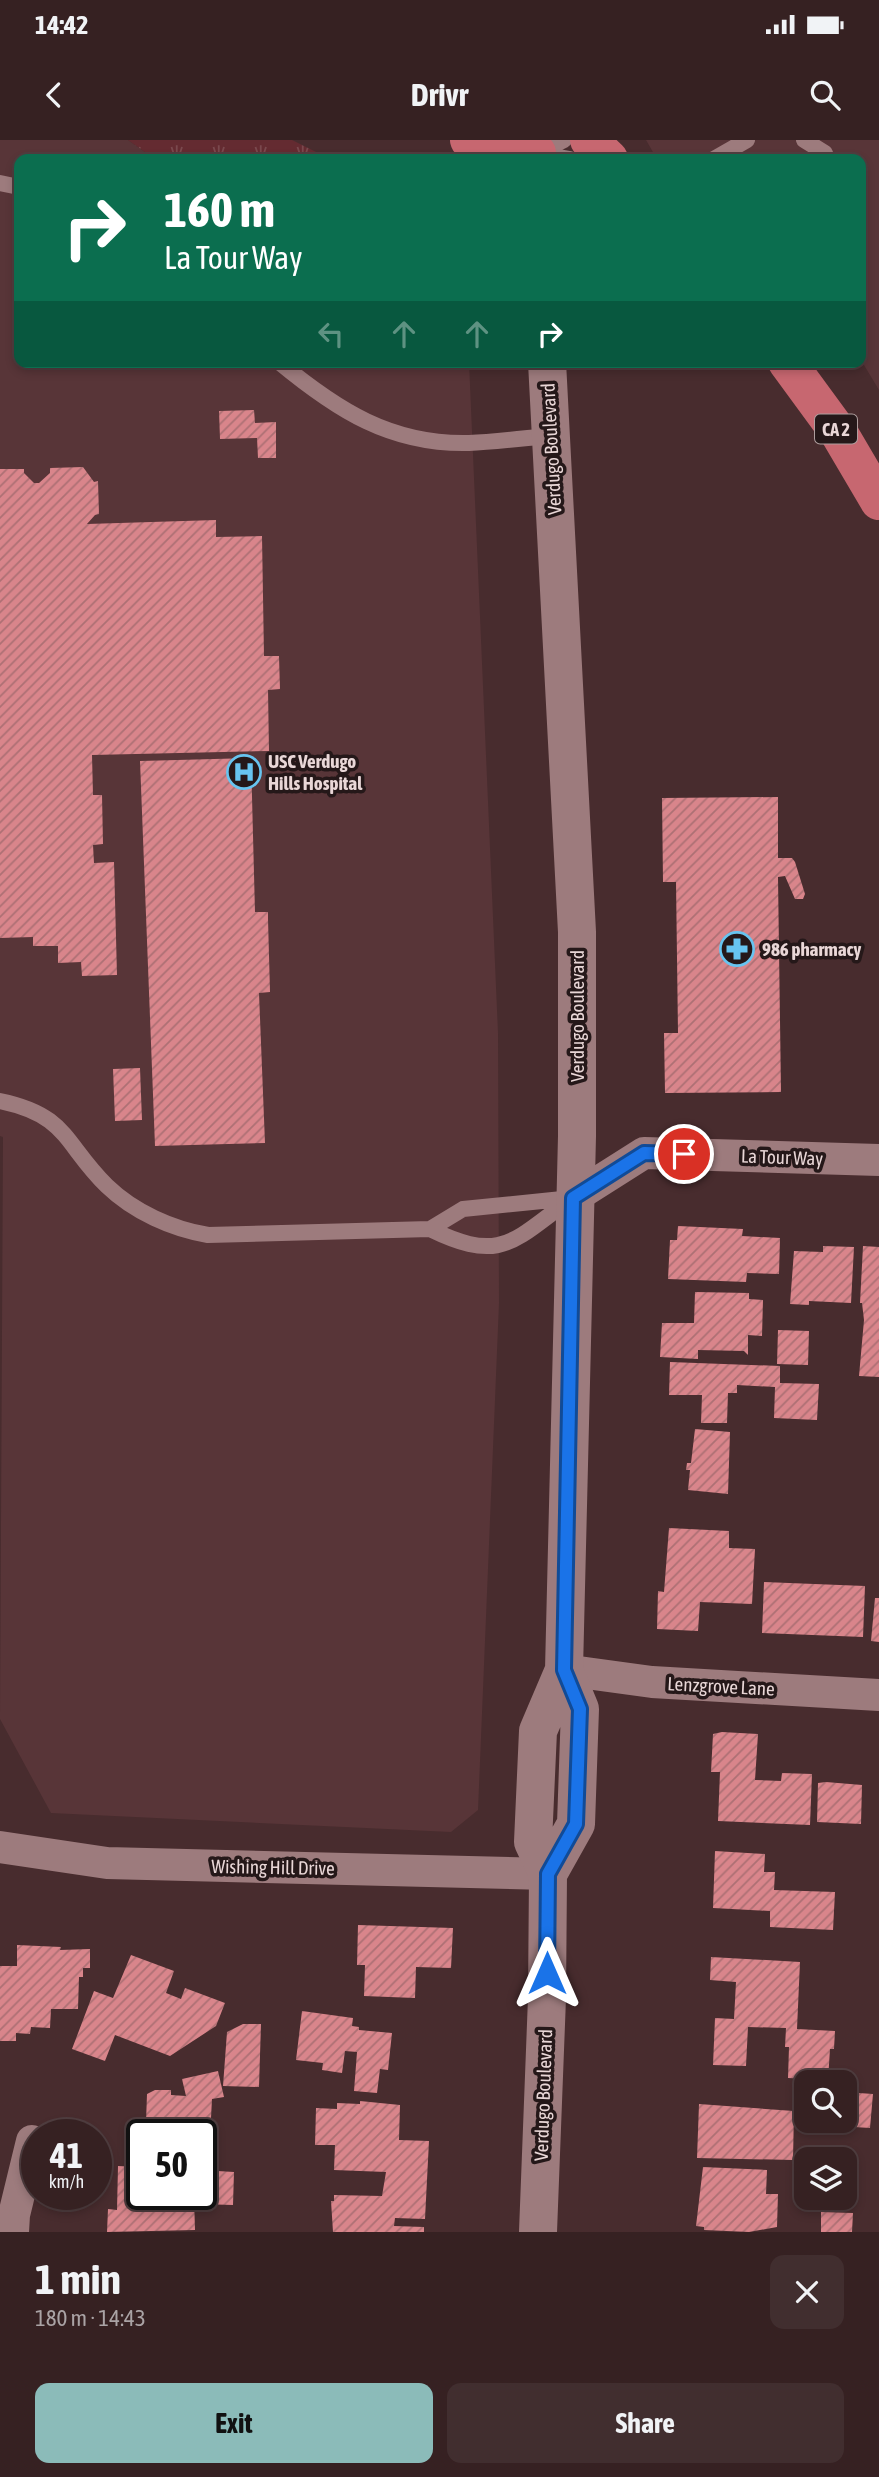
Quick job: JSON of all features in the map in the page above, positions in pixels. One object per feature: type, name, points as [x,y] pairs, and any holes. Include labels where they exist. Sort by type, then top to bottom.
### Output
[{"type":"highway","points":[[469,140],[552,153]]},
{"type":"highway","points":[[589,140],[604,154]]},
{"type":"highway","name":"CA 2","points":[[791,368],[839,433],[879,501]]},
{"type":"main road","name":"Verdugo Boulevard","points":[[538,2232],[547,1998],[548,1874],[576,1824],[580,1709],[564,1670],[573,1198],[577,1136],[577,932],[547,368]]},
{"type":"street","name":"La Tour Way","points":[[573,1198],[644,1153],[879,1160]]},
{"type":"street","name":"Lenzgrove Lane","points":[[564,1670],[652,1682],[879,1695]]},
{"type":"street","name":"Wishing Hill Drive","points":[[0,1847],[107,1863],[548,1874]]},
{"type":"street","points":[[13,2232],[21,2186]]},
{"type":"lane","points":[[723,154],[747,140]]},
{"type":"lane","points":[[804,140],[825,153]]},
{"type":"lane","points":[[286,368],[324,399],[367,423],[391,432],[467,443],[550,436]]},
{"type":"lane","points":[[0,1101],[29,1108],[54,1121],[108,1187],[154,1218],[181,1230],[208,1234],[430,1229],[463,1245],[506,1246],[573,1198]]},
{"type":"lane","points":[[430,1229],[463,1209],[573,1198]]},
{"type":"shaded area","name":"USC Verdugo Hills Hospital","points":[[0,140],[128,140],[153,154],[14,154],[14,368],[469,368],[498,1033],[499,1303],[478,1810],[451,1832],[51,1813],[0,1719],[3,1137],[0,1136]]},
{"type":"shaded area","points":[[646,140],[879,140],[879,390],[866,368],[866,154],[654,154]]},
{"type":"green space","points":[[128,140],[292,140],[320,154],[153,154]]},
{"type":"building","points":[[254,410],[255,423],[276,422],[276,458],[258,458],[257,438],[220,439],[219,411]]},
{"type":"building","points":[[83,467],[94,482],[98,481],[99,514],[87,524],[216,520],[216,537],[262,536],[264,656],[279,656],[280,689],[268,690],[269,751],[92,755],[93,795],[102,795],[103,844],[93,845],[94,863],[114,862],[117,975],[82,976],[81,962],[58,963],[58,946],[33,946],[33,937],[0,938],[0,469],[24,469],[24,473],[34,483],[39,483],[50,473],[50,468]]},
{"type":"building","points":[[251,758],[255,912],[268,912],[270,992],[259,993],[265,1143],[155,1146],[140,761]]},
{"type":"building","points":[[778,797],[778,858],[792,858],[795,862],[805,894],[803,899],[795,899],[785,876],[778,877],[781,1092],[665,1093],[664,1033],[678,1033],[676,882],[663,882],[662,798]]},
{"type":"building","points":[[140,1068],[142,1120],[115,1121],[113,1069]]},
{"type":"building","points":[[678,1226],[743,1229],[742,1236],[780,1238],[779,1274],[747,1273],[746,1282],[668,1279],[670,1240],[677,1240]]},
{"type":"building","points":[[823,1246],[854,1247],[851,1303],[809,1301],[809,1305],[790,1304],[794,1251],[823,1252]]},
{"type":"building","points":[[863,1246],[879,1247],[879,1377],[859,1376],[864,1320],[860,1303]]},
{"type":"building","points":[[695,1292],[749,1293],[749,1299],[763,1300],[762,1336],[748,1335],[748,1355],[744,1351],[698,1350],[698,1359],[660,1357],[662,1323],[694,1323]]},
{"type":"building","points":[[778,1330],[809,1331],[808,1365],[777,1364]]},
{"type":"building","points":[[670,1362],[780,1366],[780,1383],[819,1384],[817,1420],[774,1418],[775,1387],[737,1385],[737,1393],[728,1393],[727,1423],[701,1423],[702,1395],[669,1395]]},
{"type":"building","points":[[695,1429],[730,1432],[728,1494],[688,1490],[690,1470],[686,1470],[687,1463],[691,1463]]},
{"type":"building","points":[[669,1528],[729,1531],[729,1548],[755,1549],[752,1604],[700,1602],[698,1631],[657,1629],[658,1591],[664,1592]]},
{"type":"building","points":[[764,1582],[865,1586],[863,1637],[762,1633]]},
{"type":"building","points":[[875,1598],[879,1598],[879,1642],[871,1641]]},
{"type":"building","points":[[713,1734],[758,1734],[755,1780],[781,1781],[782,1773],[812,1774],[810,1825],[718,1821],[720,1772],[711,1772]]},
{"type":"building","points":[[818,1783],[862,1785],[861,1824],[817,1822]]},
{"type":"building","points":[[715,1851],[765,1854],[764,1872],[775,1872],[774,1890],[835,1892],[833,1930],[770,1927],[770,1911],[713,1908]]},
{"type":"building","points":[[358,1925],[453,1928],[451,1968],[416,1967],[415,1998],[364,1996],[365,1965],[357,1965]]},
{"type":"building","points":[[17,1945],[61,1947],[60,1950],[90,1949],[90,1968],[83,1968],[83,1977],[79,1977],[78,2009],[51,2009],[50,2028],[31,2027],[30,2034],[16,2033],[16,2041],[0,2041],[0,1966],[17,1966]]},
{"type":"building","points":[[131,1955],[174,1971],[166,1993],[181,1999],[185,1988],[225,2003],[216,2026],[170,2056],[115,2035],[105,2061],[72,2049],[94,1991],[113,1998]]},
{"type":"building","points":[[711,1957],[800,1962],[797,2029],[835,2031],[829,2070],[794,2070],[794,2078],[788,2078],[789,2047],[785,2047],[786,2028],[748,2027],[746,2066],[713,2065],[715,2018],[734,2019],[736,1982],[710,1980]]},
{"type":"building","points":[[302,2011],[353,2018],[352,2026],[359,2027],[359,2030],[392,2033],[388,2070],[380,2069],[377,2093],[354,2091],[357,2052],[345,2051],[342,2073],[322,2070],[323,2063],[296,2060]]},
{"type":"building","points":[[243,2024],[261,2024],[259,2087],[223,2086],[227,2032]]},
{"type":"building","points":[[218,2071],[224,2097],[212,2099],[211,2118],[146,2119],[147,2094],[155,2090],[171,2090],[171,2095],[186,2096],[182,2079]]},
{"type":"building","points":[[857,2093],[873,2094],[870,2128],[857,2127]]},
{"type":"building","points":[[360,2101],[400,2105],[399,2140],[429,2141],[425,2219],[395,2218],[394,2226],[424,2227],[424,2232],[333,2232],[331,2201],[334,2201],[334,2195],[382,2196],[386,2172],[334,2170],[335,2145],[315,2145],[316,2108],[337,2109],[337,2103],[360,2104]]},
{"type":"building","points":[[699,2104],[794,2111],[793,2160],[697,2158]]},
{"type":"building","points":[[118,2166],[126,2166],[126,2210],[194,2210],[195,2230],[107,2232],[108,2210],[117,2210]]},
{"type":"building","points":[[703,2167],[767,2170],[766,2194],[778,2194],[777,2227],[749,2232],[704,2230],[704,2227],[696,2226]]},
{"type":"building","points":[[217,2171],[234,2172],[233,2205],[217,2205]]},
{"type":"building","points":[[821,2212],[853,2213],[852,2232],[821,2232]]},
{"type":"place","name":"USC Verdugo Hills Hospital","points":[[244,772]]},
{"type":"place","name":"986 pharmacy","points":[[737,949]]},
{"type":"route","points":[[547,1973],[548,1874],[576,1824],[580,1709],[564,1670],[573,1198],[644,1153],[684,1154]]}]
